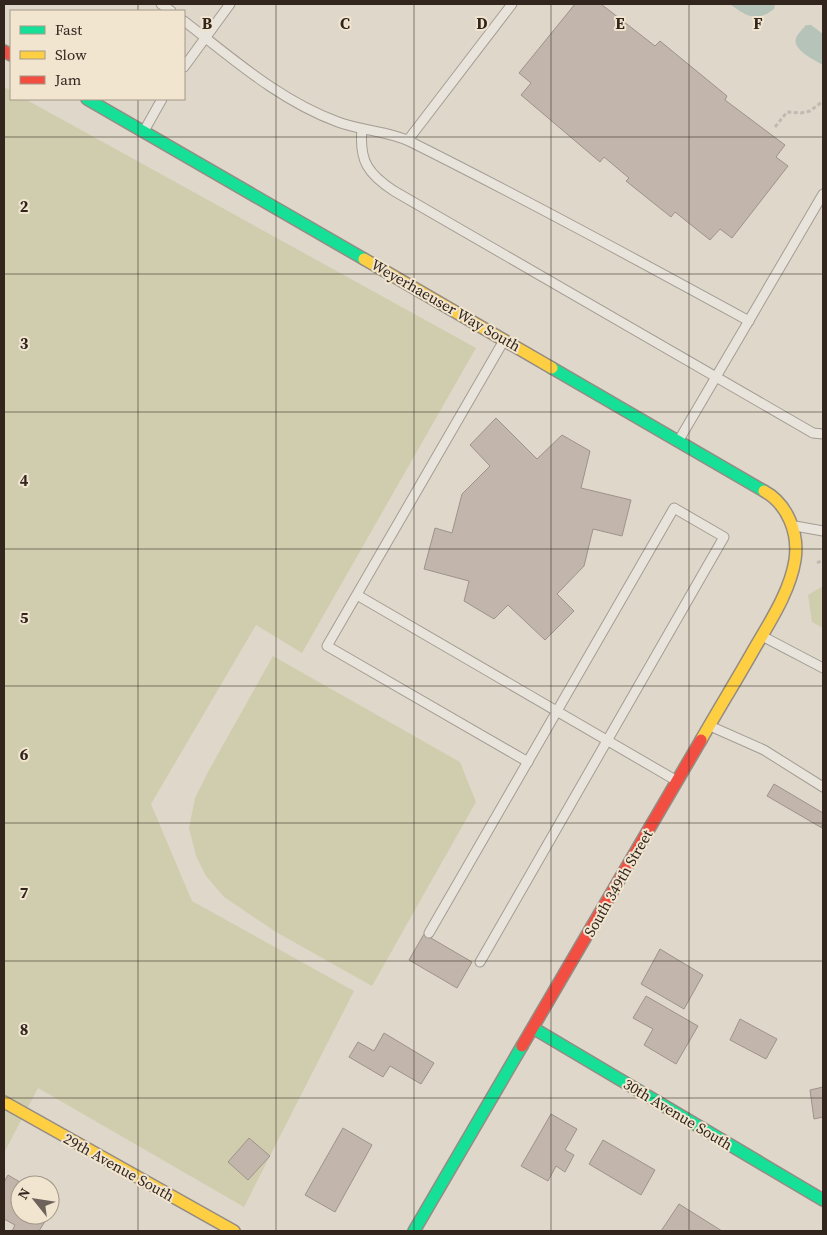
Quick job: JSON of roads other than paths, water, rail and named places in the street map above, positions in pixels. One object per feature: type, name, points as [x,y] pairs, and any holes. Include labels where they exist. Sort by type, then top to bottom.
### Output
[{"type":"street","name":"Weyerhaeuser Way South","points":[[89,100],[773,496],[784,507],[793,525]]},
{"type":"street","name":"South 349th Street","points":[[414,1231],[762,636],[780,602],[794,566],[796,541],[793,525]]},
{"type":"street","name":"30th Avenue South","points":[[533,1028],[823,1200]]},
{"type":"street","name":"29th Avenue South","points":[[4,1102],[234,1231]]},
{"type":"lane","points":[[185,66],[230,4]]},
{"type":"lane","points":[[408,140],[512,4]]},
{"type":"lane","points":[[185,22],[266,84],[292,100],[338,122],[408,140],[583,230],[749,321]]},
{"type":"lane","points":[[144,132],[161,100]]},
{"type":"lane","points":[[362,129],[360,145],[364,159],[380,182],[813,433],[823,434]]},
{"type":"lane","points":[[679,440],[823,194]]},
{"type":"lane","points":[[504,339],[327,646],[528,762]]},
{"type":"lane","points":[[429,933],[674,508],[724,537],[480,962]]},
{"type":"lane","points":[[793,525],[823,531]]},
{"type":"lane","points":[[357,595],[677,781]]},
{"type":"lane","points":[[762,636],[823,668]]},
{"type":"lane","points":[[709,726],[764,750],[823,787]]}]
